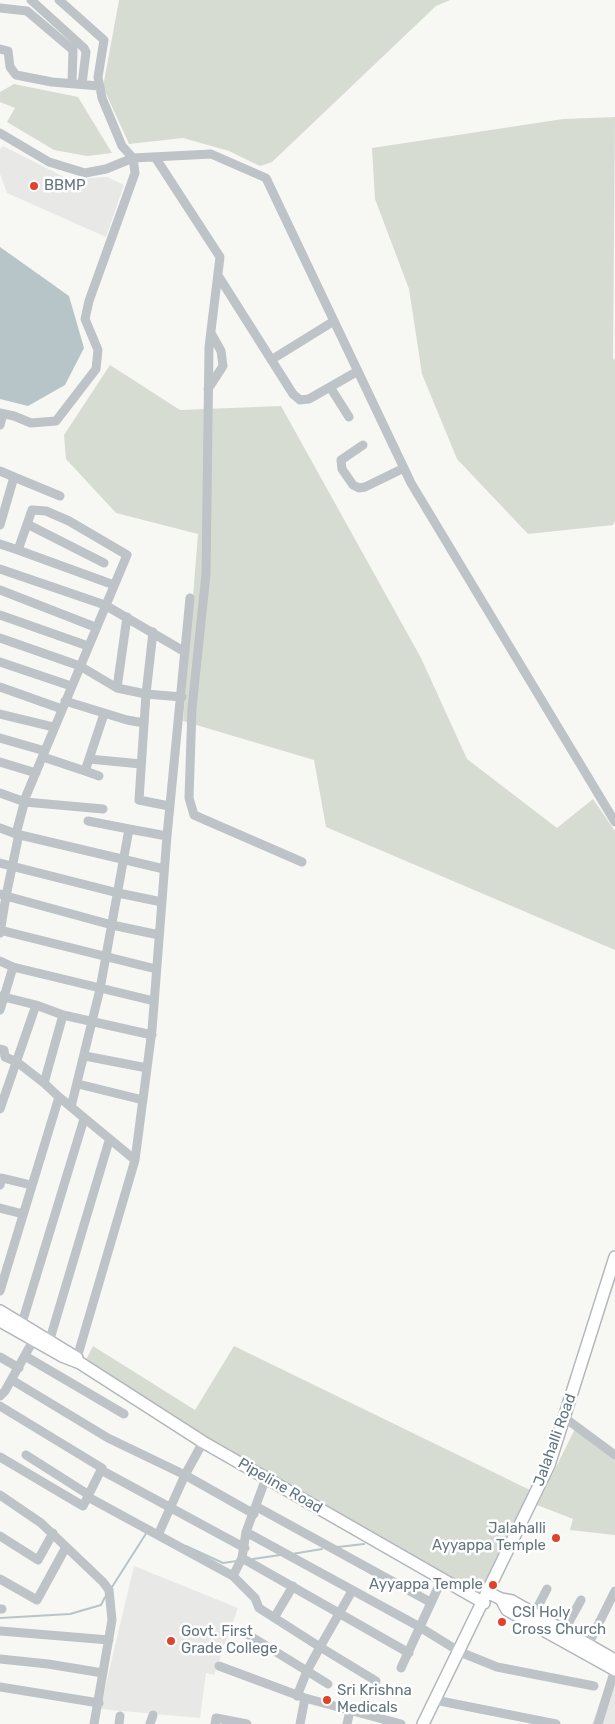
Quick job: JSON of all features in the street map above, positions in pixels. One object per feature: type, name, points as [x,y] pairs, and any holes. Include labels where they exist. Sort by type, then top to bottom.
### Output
[{"type":"main road","name":"Jalahalli Road","points":[[423,1724],[487,1598],[549,1466],[615,1257]]},
{"type":"main road","name":"Pipeline Road","points":[[0,1310],[50,1339],[77,1360],[203,1442],[442,1579],[487,1598],[512,1601],[615,1660]]},
{"type":"main road","name":"Pipeline Road","points":[[0,1321],[34,1340],[77,1360]]},
{"type":"main road","name":"Pipeline Road","points":[[501,1599],[507,1610],[615,1669]]},
{"type":"street","points":[[31,0],[84,48],[86,52],[82,84]]},
{"type":"street","points":[[0,425],[2,413],[31,423],[56,420],[96,369],[98,350],[85,319],[89,301],[136,173],[133,158],[122,146],[102,98],[98,77],[104,40],[59,0]]},
{"type":"street","points":[[0,8],[23,10],[32,14],[73,50],[72,83]]},
{"type":"street","points":[[0,49],[8,51],[8,63],[16,75],[44,81],[100,86]]},
{"type":"street","points":[[0,133],[49,162],[85,173],[106,169],[133,158],[211,154],[266,178],[404,468],[615,822]]},
{"type":"street","points":[[155,157],[220,257],[211,332],[208,389],[206,574],[192,708],[189,798],[194,815],[302,862]]},
{"type":"street","points":[[219,277],[293,394],[300,400],[309,399],[358,371]]},
{"type":"street","points":[[271,360],[334,321]]},
{"type":"street","points":[[208,389],[222,366],[223,360],[211,332]]},
{"type":"street","points":[[330,387],[349,417]]},
{"type":"street","points":[[363,445],[341,460],[342,469],[353,486],[359,488],[366,487],[404,468]]},
{"type":"street","points":[[0,471],[60,496]]},
{"type":"street","points":[[0,524],[14,476]]},
{"type":"street","points":[[18,550],[32,510],[46,512],[69,521],[127,555],[95,627],[24,802],[12,867],[3,895],[0,931],[107,955],[156,969]]},
{"type":"street","points":[[27,524],[104,563]]},
{"type":"street","points":[[0,544],[114,585]]},
{"type":"street","points":[[0,569],[105,605],[185,652]]},
{"type":"street","points":[[0,590],[95,627]]},
{"type":"street","points":[[77,1360],[135,1160],[152,1035],[169,806],[182,697],[190,598]]},
{"type":"street","points":[[0,615],[88,646]]},
{"type":"street","points":[[117,688],[126,617]]},
{"type":"street","points":[[153,632],[146,694],[139,800],[169,806]]},
{"type":"street","points":[[0,638],[80,666],[117,688],[146,694],[182,697]]},
{"type":"street","points":[[0,662],[71,686]]},
{"type":"street","points":[[0,687],[63,705],[144,723]]},
{"type":"street","points":[[0,714],[54,727]]},
{"type":"street","points":[[84,771],[104,714]]},
{"type":"street","points":[[0,738],[99,776]]},
{"type":"street","points":[[88,759],[141,764]]},
{"type":"street","points":[[0,762],[36,773]]},
{"type":"street","points":[[0,793],[24,802],[103,809]]},
{"type":"street","points":[[88,821],[167,836]]},
{"type":"street","points":[[0,828],[123,861],[164,869]]},
{"type":"street","points":[[71,1107],[93,1023],[129,829]]},
{"type":"street","points":[[0,864],[162,902]]},
{"type":"street","points":[[3,895],[112,925],[159,935]]},
{"type":"street","points":[[0,961],[13,967],[100,989],[154,1000]]},
{"type":"street","points":[[0,1010],[2,997],[13,967]]},
{"type":"street","points":[[2,997],[36,1005],[93,1023],[152,1035]]},
{"type":"street","points":[[0,1109],[36,1005]]},
{"type":"street","points":[[44,1083],[63,1015]]},
{"type":"street","points":[[0,1049],[4,1050],[5,1058],[17,1062],[44,1083],[109,1141],[135,1160]]},
{"type":"street","points":[[85,1056],[147,1068]]},
{"type":"street","points":[[78,1084],[143,1100]]},
{"type":"street","points":[[0,1292],[58,1096]]},
{"type":"street","points":[[22,1323],[84,1119]]},
{"type":"street","points":[[50,1339],[109,1141]]},
{"type":"street","points":[[0,1185],[2,1178],[31,1185]]},
{"type":"street","points":[[0,1208],[23,1214]]},
{"type":"street","points":[[0,1395],[12,1380],[34,1340]]},
{"type":"street","points":[[25,1356],[124,1414]]},
{"type":"street","points":[[0,1357],[19,1368]]},
{"type":"street","points":[[12,1380],[108,1438],[255,1510],[430,1602]]},
{"type":"street","points":[[0,1406],[102,1468],[101,1470],[171,1506],[245,1548]]},
{"type":"street","points":[[565,1418],[615,1455]]},
{"type":"street","points":[[151,1532],[171,1506],[203,1442]]},
{"type":"street","points":[[26,1455],[88,1496],[233,1576],[255,1598],[259,1608],[376,1681]]},
{"type":"street","points":[[0,1457],[83,1506],[101,1470]]},
{"type":"street","points":[[233,1576],[241,1560],[245,1548],[246,1532],[266,1478]]},
{"type":"street","points":[[0,1495],[32,1516],[53,1533],[100,1578],[109,1590],[112,1599],[112,1620],[94,1724]]},
{"type":"street","points":[[246,1532],[418,1626],[460,1652],[497,1667],[594,1686]]},
{"type":"street","points":[[0,1536],[38,1560],[53,1533]]},
{"type":"street","points":[[0,1579],[37,1600],[66,1547]]},
{"type":"street","points":[[241,1560],[293,1586],[409,1653]]},
{"type":"street","points":[[401,1668],[409,1653],[418,1626],[442,1579]]},
{"type":"street","points":[[274,1618],[293,1586]]},
{"type":"street","points":[[534,1614],[547,1590]]},
{"type":"street","points":[[588,1645],[615,1590]]},
{"type":"street","points":[[300,1724],[301,1697],[307,1671],[352,1591]]},
{"type":"street","points":[[564,1631],[581,1600]]},
{"type":"street","points":[[0,1631],[109,1640]]},
{"type":"street","points":[[247,1634],[328,1684]]},
{"type":"street","points":[[0,1659],[48,1664],[103,1673]]},
{"type":"street","points":[[219,1666],[301,1697],[401,1724]]},
{"type":"street","points":[[598,1724],[615,1669]]},
{"type":"street","points":[[0,1687],[98,1703]]},
{"type":"street","points":[[435,1700],[556,1724]]},
{"type":"street","points":[[347,1724],[350,1711]]},
{"type":"street","points":[[215,1724],[216,1718],[248,1724]]},
{"type":"shaded area","points":[[119,0],[450,0],[436,6],[272,162],[260,166],[229,151],[183,138],[129,144],[103,87]]},
{"type":"shaded area","points":[[14,84],[78,97],[112,153],[87,156],[54,150],[7,122],[15,108],[0,102],[0,92]]},
{"type":"shaded area","points":[[615,117],[613,358],[615,360],[615,521],[613,525],[528,534],[457,459],[422,374],[409,289],[375,199],[372,148],[563,119]]},
{"type":"shaded area","points":[[3,146],[68,179],[107,177],[124,185],[106,237],[7,193],[0,174],[0,149]]},
{"type":"shaded area","points":[[0,247],[69,296],[84,348],[65,385],[28,406],[0,399]]},
{"type":"shaded area","points":[[110,365],[180,410],[281,406],[421,658],[467,759],[557,828],[593,799],[615,831],[615,950],[326,827],[314,760],[183,721],[198,534],[116,513],[66,459],[64,435]]},
{"type":"shaded area","points":[[93,1346],[195,1410],[234,1346],[530,1490],[485,1588],[483,1601],[205,1441],[85,1362]]},
{"type":"shaded area","points":[[575,1429],[615,1460],[615,1535],[570,1530],[573,1519],[537,1505]]},
{"type":"shaded area","name":"Govt. First Grade College","points":[[134,1566],[238,1608],[214,1675],[206,1673],[200,1718],[100,1709]]},
{"type":"shaded area","points":[[615,1661],[615,1724],[592,1724]]},
{"type":"waterway","points":[[112,1587],[147,1532]]},
{"type":"waterway","points":[[338,1547],[364,1544]]},
{"type":"waterway","points":[[186,1546],[223,1563],[237,1561]]},
{"type":"waterway","points":[[292,1554],[322,1549]]},
{"type":"waterway","points":[[253,1559],[280,1555]]},
{"type":"waterway","points":[[0,1618],[70,1614],[101,1605],[105,1597]]},
{"type":"place","name":"BBMP","points":[[34,186]]},
{"type":"place","name":"Jalahalli Ayyappa Temple","points":[[556,1538]]},
{"type":"place","name":"Ayyappa Temple","points":[[493,1585]]},
{"type":"place","name":"CSI Holy Cross Church","points":[[502,1622]]},
{"type":"place","name":"Govt. First Grade College","points":[[171,1641]]},
{"type":"place","name":"Sri Krishna Medicals","points":[[327,1700]]}]
